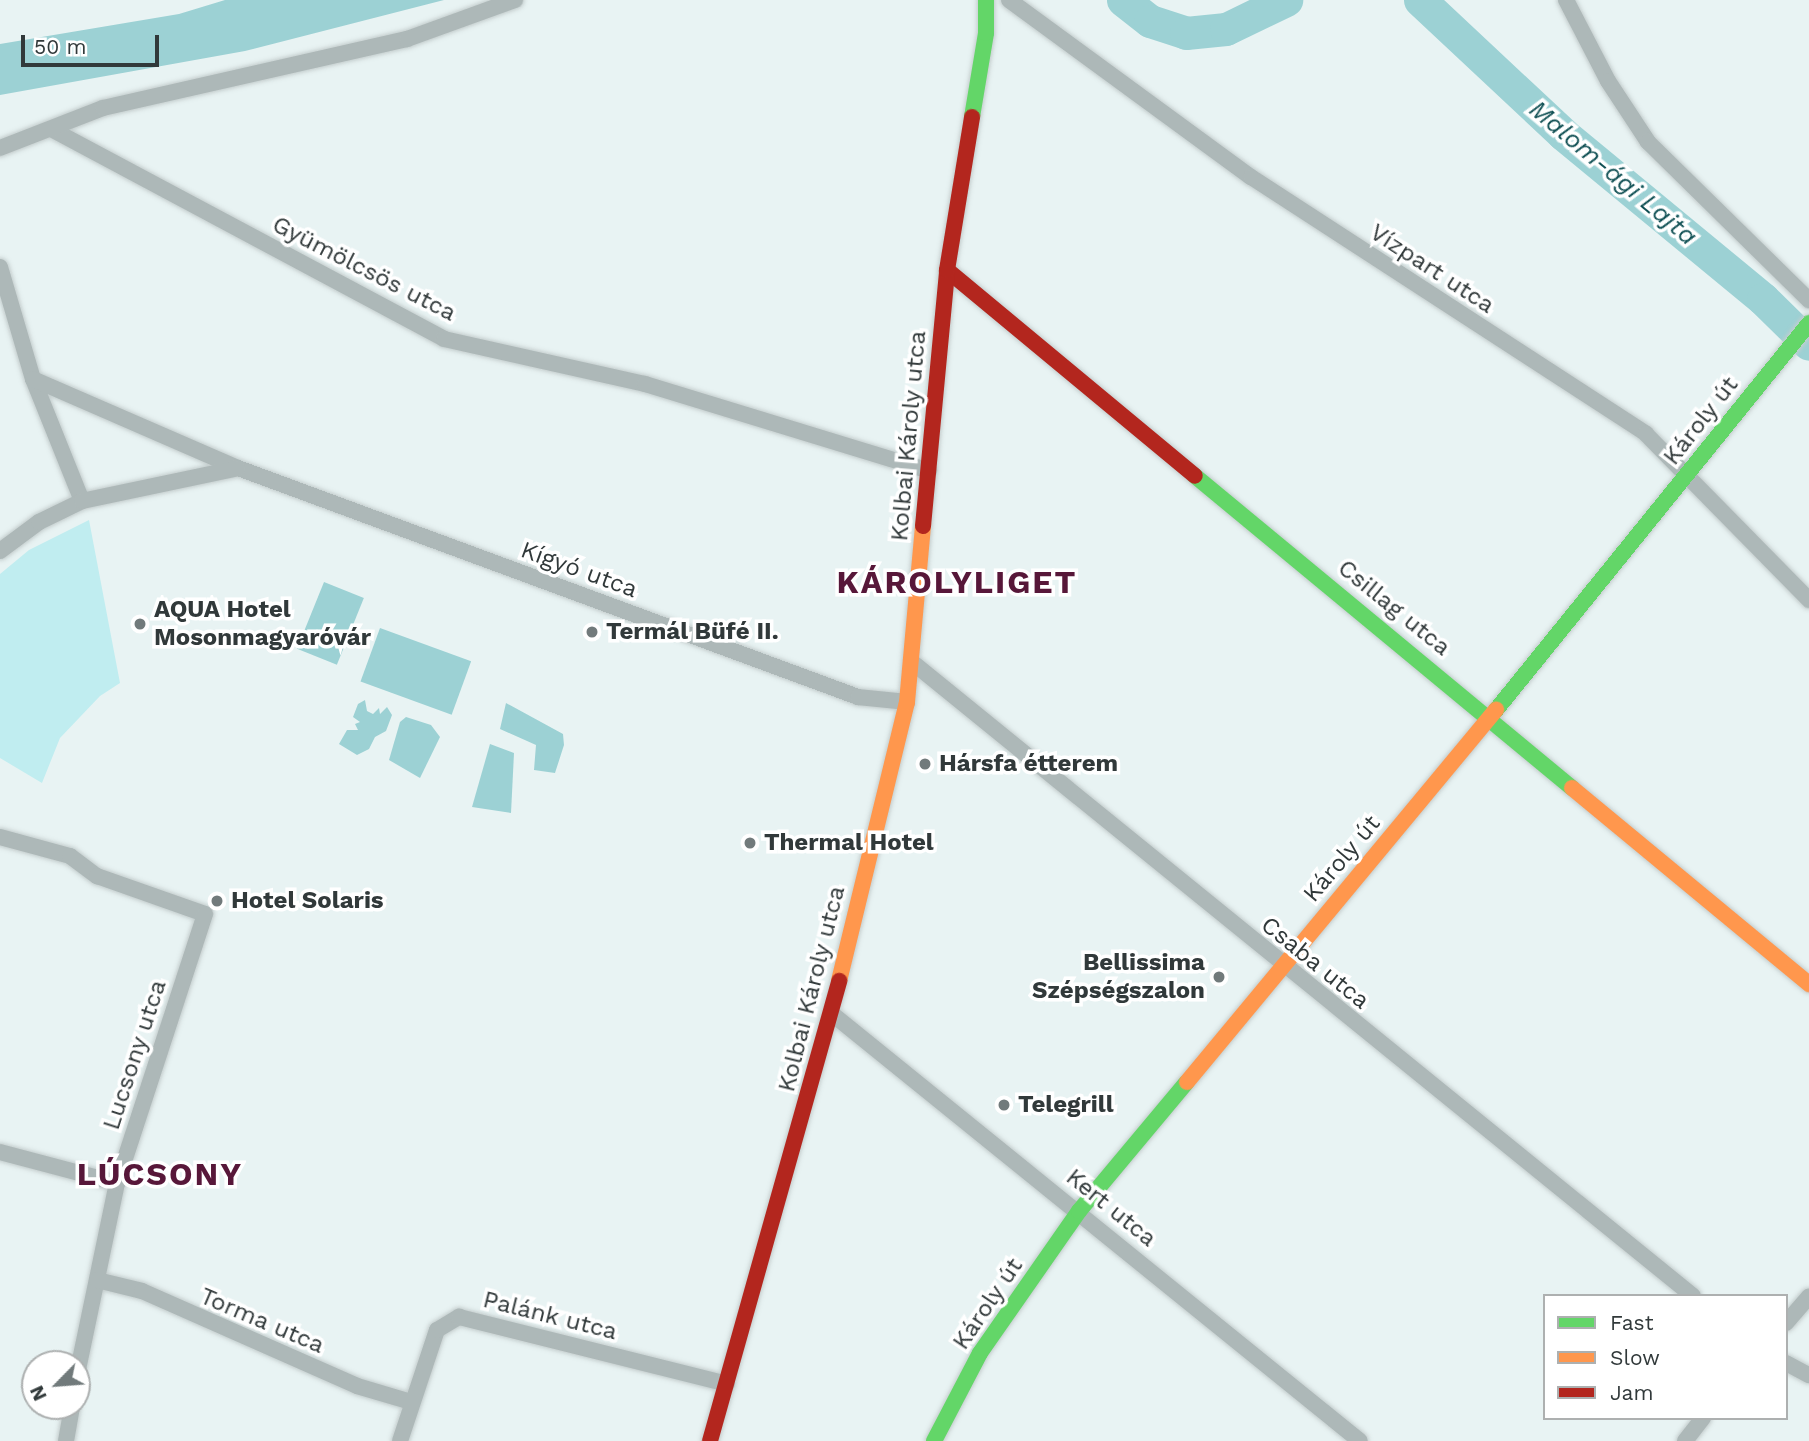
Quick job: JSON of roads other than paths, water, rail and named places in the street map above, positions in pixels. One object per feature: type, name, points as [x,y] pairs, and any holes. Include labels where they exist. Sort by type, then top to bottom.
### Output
[{"type":"street","points":[[0,148],[53,130],[103,108],[407,40],[515,0]]},
{"type":"street","name":"Kolbai Károly utca","points":[[710,1441],[831,1013],[907,702],[947,270],[986,33],[986,0]]},
{"type":"street","name":"Vízpart utca","points":[[1009,0],[1251,177],[1646,434],[1690,474],[1809,600]]},
{"type":"street","points":[[1566,0],[1608,82],[1648,142],[1809,300]]},
{"type":"street","name":"Gyümölcsös utca","points":[[53,130],[444,339],[645,384],[929,471]]},
{"type":"street","points":[[0,267],[33,379],[82,501]]},
{"type":"street","name":"Csillag utca","points":[[947,270],[1490,717],[1809,984]]},
{"type":"street","name":"Károly út","points":[[934,1441],[980,1353],[1079,1211],[1690,474],[1809,323]]},
{"type":"street","name":"Kígyó utca","points":[[33,379],[238,468],[858,698],[907,702]]},
{"type":"street","points":[[0,551],[39,522],[82,501],[238,468]]},
{"type":"street","name":"Csaba utca","points":[[912,662],[1281,966],[1691,1294]]},
{"type":"street","name":"Lucsony utca","points":[[0,837],[70,856],[97,876],[205,914],[117,1183],[82,1350]]},
{"type":"street","name":"Kert utca","points":[[831,1013],[1360,1441]]},
{"type":"street","points":[[0,1152],[117,1183]]},
{"type":"street","name":"Torma utca","points":[[97,1280],[142,1291],[345,1381],[413,1394]]},
{"type":"street","points":[[1788,1321],[1809,1297]]},
{"type":"street","name":"Palánk utca","points":[[400,1441],[413,1394],[437,1329],[459,1317],[727,1384]]},
{"type":"street","points":[[1788,1364],[1809,1375]]},
{"type":"street","points":[[65,1441],[69,1420]]},
{"type":"street","points":[[1685,1441],[1701,1420]]},
{"type":"waterway","name":"Malom-ági Lajta","points":[[1123,0],[1150,21],[1186,33],[1226,29],[1286,0]]},
{"type":"waterway","name":"Malom-ági Lajta","points":[[1420,0],[1563,134],[1763,299],[1809,344]]},
{"type":"place","name":"AQUA Hotel Mosonmagyaróvár","points":[[140,624]]},
{"type":"place","name":"Termál Büfé II.","points":[[592,632]]},
{"type":"place","name":"Hársfa étterem","points":[[925,764]]},
{"type":"place","name":"Thermal Hotel","points":[[750,843]]},
{"type":"place","name":"Hotel Solaris","points":[[217,901]]},
{"type":"place","name":"Bellissima Szépségszalon","points":[[1219,977]]},
{"type":"place","name":"Telegrill","points":[[1004,1105]]},
{"type":"district","name":"KÁROLYLIGET","points":[[957,582]]},
{"type":"district","name":"LÚCSONY","points":[[160,1174]]}]
